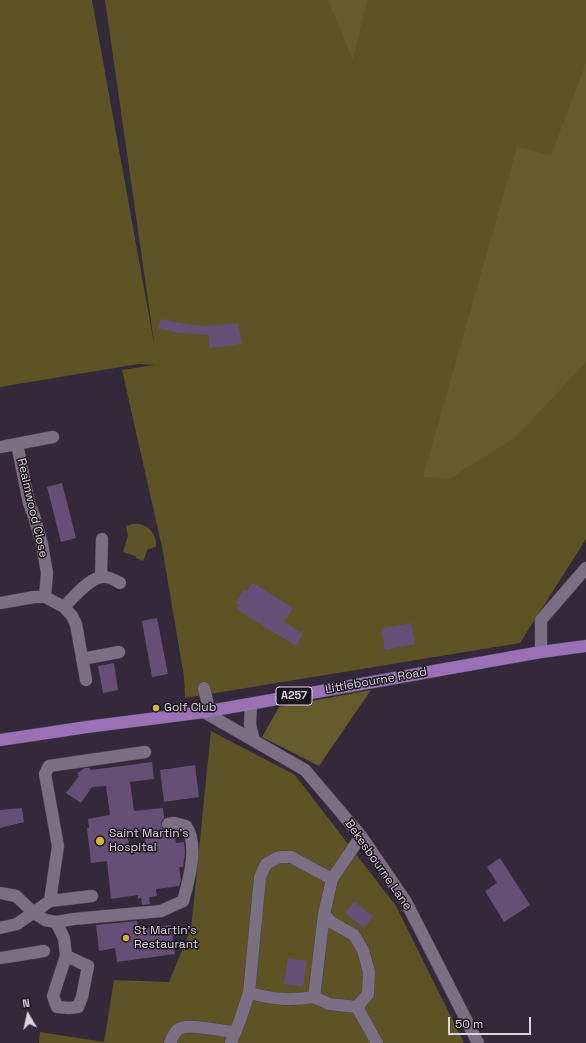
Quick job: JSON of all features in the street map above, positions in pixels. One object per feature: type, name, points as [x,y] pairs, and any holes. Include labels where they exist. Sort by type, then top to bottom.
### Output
[{"type":"main road","name":"Littlebourne Road","points":[[0,740],[250,704],[540,652],[586,646]]},
{"type":"street","name":"Realmwood Close","points":[[0,447],[52,437]]},
{"type":"street","name":"Realmwood Close","points":[[17,444],[28,503],[41,538],[47,574],[45,597]]},
{"type":"street","points":[[101,577],[102,539]]},
{"type":"street","points":[[540,652],[541,620],[586,568]]},
{"type":"street","points":[[64,607],[87,584],[101,577],[110,578],[120,583]]},
{"type":"street","points":[[0,603],[34,597],[45,597],[64,607],[72,616],[76,624],[86,680]]},
{"type":"street","points":[[82,659],[119,652]]},
{"type":"street","points":[[204,688],[206,711]]},
{"type":"street","points":[[250,704],[250,725],[254,740]]},
{"type":"street","name":"Bekesbourne Lane","points":[[206,711],[305,770],[361,836],[406,902],[478,1043]]},
{"type":"street","points":[[50,901],[58,846],[45,774],[49,766],[145,752]]},
{"type":"street","points":[[0,893],[16,896],[34,913],[45,920],[56,922],[161,911],[183,901],[192,863],[190,833],[186,826],[174,823],[168,824]]},
{"type":"street","points":[[314,997],[324,914],[332,879],[361,836]]},
{"type":"street","points":[[170,1043],[172,1037],[179,1028],[187,1026],[232,1038],[249,993],[260,877],[266,864],[279,857],[291,857],[332,879]]},
{"type":"street","points":[[0,928],[17,924],[50,901],[92,896]]},
{"type":"street","points":[[324,914],[330,922],[354,935],[363,950],[369,972],[368,994],[357,1007]]},
{"type":"street","points":[[56,922],[64,938],[66,956]]},
{"type":"street","points":[[0,958],[44,951]]},
{"type":"street","points":[[249,993],[266,997],[292,1000],[314,997],[329,1004],[357,1007]]},
{"type":"street","points":[[357,1007],[377,1043]]},
{"type":"shaded area","points":[[0,0],[92,0],[155,349],[105,0],[586,0],[586,539],[520,643],[185,698],[184,677],[162,547],[122,370],[155,365],[139,364],[0,387]]},
{"type":"shaded area","points":[[328,0],[367,0],[353,60]]},
{"type":"shaded area","points":[[586,63],[586,362],[516,437],[449,479],[423,477],[517,147],[551,155]]},
{"type":"shaded area","points":[[132,524],[146,526],[155,537],[156,547],[148,549],[143,561],[136,558],[136,556],[123,552],[128,536],[126,526]]},
{"type":"shaded area","points":[[371,690],[319,766],[262,737],[279,707]]},
{"type":"shaded area","points":[[211,731],[295,775],[396,906],[464,1043],[39,1043],[40,1032],[104,1042],[114,980],[169,982],[191,929]]},
{"type":"building","points":[[161,319],[202,326],[238,323],[242,344],[209,348],[209,335],[178,333],[158,328]]},
{"type":"building","points":[[62,483],[76,538],[61,542],[47,487]]},
{"type":"building","points":[[253,583],[293,608],[284,622],[303,634],[296,646],[236,609],[239,605],[236,603],[244,589],[247,591]]},
{"type":"building","points":[[157,618],[168,674],[152,677],[142,621]]},
{"type":"building","points":[[411,623],[415,644],[385,650],[381,629]]},
{"type":"building","points":[[114,663],[118,690],[103,693],[98,666]]},
{"type":"building","points":[[152,762],[154,779],[130,782],[134,811],[163,808],[164,818],[161,822],[162,828],[166,831],[167,837],[175,836],[176,843],[184,842],[185,852],[183,867],[179,867],[181,880],[179,886],[156,889],[157,896],[149,897],[150,904],[142,905],[141,898],[138,899],[138,895],[111,899],[107,861],[91,863],[87,828],[89,828],[88,819],[110,815],[106,786],[92,787],[81,803],[66,793],[79,776],[77,773],[85,768],[89,768],[91,770]],"holes":[[[144,831],[146,848],[130,851],[127,833]]]},
{"type":"building","points":[[195,765],[199,797],[164,802],[160,770]]},
{"type":"building","points":[[22,808],[24,822],[0,828],[0,810]]},
{"type":"building","points":[[500,858],[530,905],[504,922],[485,891],[497,883],[487,867]]},
{"type":"building","points":[[354,901],[373,916],[364,928],[345,913]]},
{"type":"building","points":[[137,921],[139,929],[171,925],[175,954],[117,962],[115,948],[99,951],[96,925]]},
{"type":"building","points":[[288,958],[307,961],[303,987],[284,984]]},
{"type":"place","name":"Golf Club","points":[[156,708]]},
{"type":"place","name":"Saint Martin's Hospital","points":[[100,841]]},
{"type":"place","name":"St Martin's Restaurant","points":[[126,938]]}]
